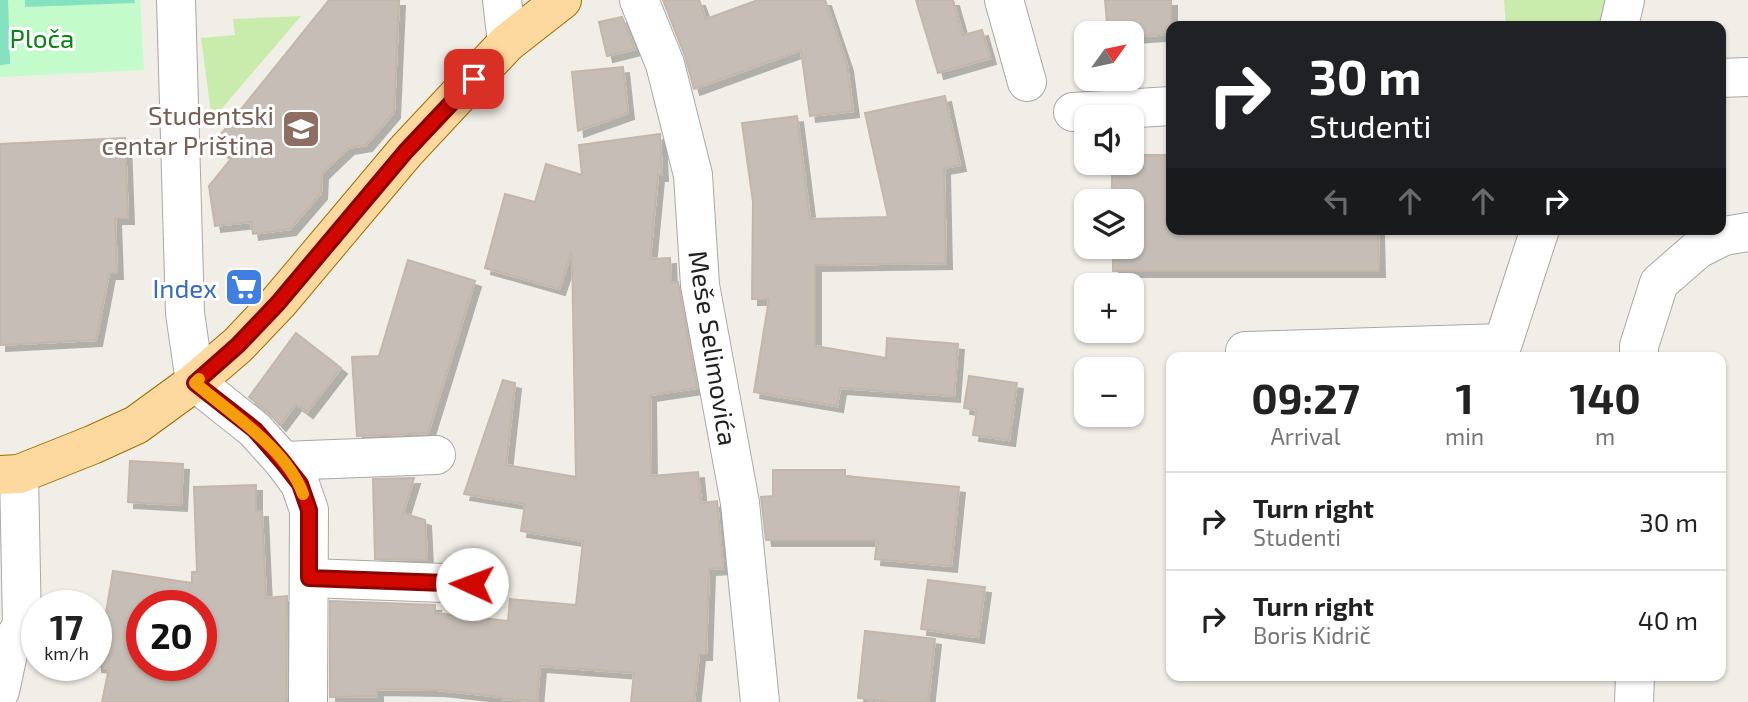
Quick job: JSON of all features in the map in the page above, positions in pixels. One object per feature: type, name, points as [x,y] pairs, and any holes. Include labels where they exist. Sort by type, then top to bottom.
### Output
[{"type":"main road","points":[[10,475],[92,445],[136,425],[195,383],[262,320],[406,151],[507,43],[562,0]]},
{"type":"street","points":[[176,0],[185,313],[195,383],[255,430],[300,484],[309,510],[308,702]]},
{"type":"street","points":[[502,0],[507,43]]},
{"type":"street","name":"Meše Selimovića","points":[[639,0],[665,64],[693,175],[700,285],[740,503],[760,702]]},
{"type":"street","points":[[1004,0],[1027,82]]},
{"type":"street","points":[[1620,21],[1625,0]]},
{"type":"street","points":[[1726,78],[1748,77]]},
{"type":"street","points":[[1073,111],[1166,106]]},
{"type":"street","points":[[1639,352],[1659,283],[1698,249],[1724,236],[1748,232]]},
{"type":"street","points":[[1245,351],[1503,343],[1539,235]]},
{"type":"street","points":[[282,461],[436,455]]},
{"type":"street","points":[[0,691],[5,647],[22,626],[10,475]]},
{"type":"street","points":[[309,578],[472,584]]},
{"type":"street","points":[[1634,702],[1635,681]]},
{"type":"green space","name":"Ploča","points":[[0,0],[140,0],[144,70],[0,77]]},
{"type":"green space","points":[[0,0],[8,0],[10,64],[0,65]]},
{"type":"green space","points":[[25,0],[134,0],[135,3],[25,7]]},
{"type":"green space","points":[[1504,0],[1606,0],[1604,21],[1506,21]]},
{"type":"green space","points":[[301,16],[212,120],[201,38],[235,35],[233,19]]},
{"type":"building","points":[[329,0],[399,0],[394,112],[366,145],[348,148],[322,173],[321,193],[290,229],[253,234],[251,222],[215,226],[209,186],[231,159],[213,144]]},
{"type":"building","points":[[663,0],[699,0],[706,19],[758,0],[825,0],[847,65],[853,111],[810,116],[801,50],[694,89],[685,56]]},
{"type":"building","points":[[916,0],[953,0],[963,35],[982,30],[990,58],[938,73]]},
{"type":"building","points":[[1105,0],[1171,0],[1171,21],[1166,21],[1166,34],[1144,36],[1144,21],[1107,21]]},
{"type":"building","points":[[622,17],[635,49],[607,56],[599,22]]},
{"type":"building","points":[[623,67],[628,113],[578,131],[572,72]]},
{"type":"building","points":[[945,96],[960,165],[944,168],[946,263],[815,265],[815,346],[886,358],[887,338],[958,344],[954,396],[840,388],[837,406],[754,392],[769,299],[752,299],[753,202],[742,123],[797,116],[810,219],[888,217],[865,113]]},
{"type":"building","points":[[660,134],[662,175],[658,175],[650,259],[670,258],[671,282],[678,282],[697,388],[650,395],[651,476],[698,472],[701,503],[717,501],[723,568],[709,569],[706,654],[699,654],[694,702],[631,702],[634,673],[540,666],[537,701],[438,690],[377,689],[377,696],[330,697],[330,601],[435,605],[435,613],[508,621],[510,599],[576,605],[583,541],[521,531],[525,504],[464,494],[503,380],[515,383],[506,465],[576,477],[572,251],[559,289],[485,268],[505,194],[535,202],[546,164],[582,175],[579,145]]},
{"type":"building","points":[[125,138],[128,218],[115,218],[117,273],[109,273],[96,340],[0,345],[0,144]]},
{"type":"building","points":[[1144,155],[1166,155],[1166,235],[1378,235],[1379,271],[1113,271],[1113,259],[1144,259],[1144,189],[1112,189],[1112,175],[1144,175]]},
{"type":"building","points":[[408,260],[475,281],[428,433],[357,436],[352,357],[379,356]]},
{"type":"building","points":[[296,333],[341,368],[307,412],[296,404],[280,425],[249,397]]},
{"type":"building","points":[[969,376],[1017,383],[1009,440],[973,435],[977,410],[964,408]]},
{"type":"building","points":[[130,461],[183,464],[181,505],[128,502]]},
{"type":"building","points":[[773,470],[845,470],[845,476],[959,487],[951,566],[875,559],[877,540],[766,540],[761,497],[773,496]]},
{"type":"building","points":[[414,478],[403,513],[425,520],[427,560],[375,559],[373,479]]},
{"type":"building","points":[[256,485],[256,511],[262,511],[266,598],[287,596],[286,702],[102,702],[106,681],[112,681],[112,590],[110,590],[113,571],[192,583],[192,572],[197,572],[194,487]]},
{"type":"building","points":[[928,580],[985,587],[978,637],[921,629]]},
{"type":"building","points":[[865,631],[935,639],[928,702],[891,702],[858,698]]},
{"type":"slow traffic","points":[[199,379],[195,383],[255,430],[300,484],[303,494]]},
{"type":"place","name":"Studentski centar Priština","points":[[301,129]]},
{"type":"place","name":"Index","points":[[244,287]]},
{"type":"route","points":[[472,584],[309,578],[309,510],[300,484],[255,430],[195,383],[238,345],[278,303],[406,151],[474,79]]}]
